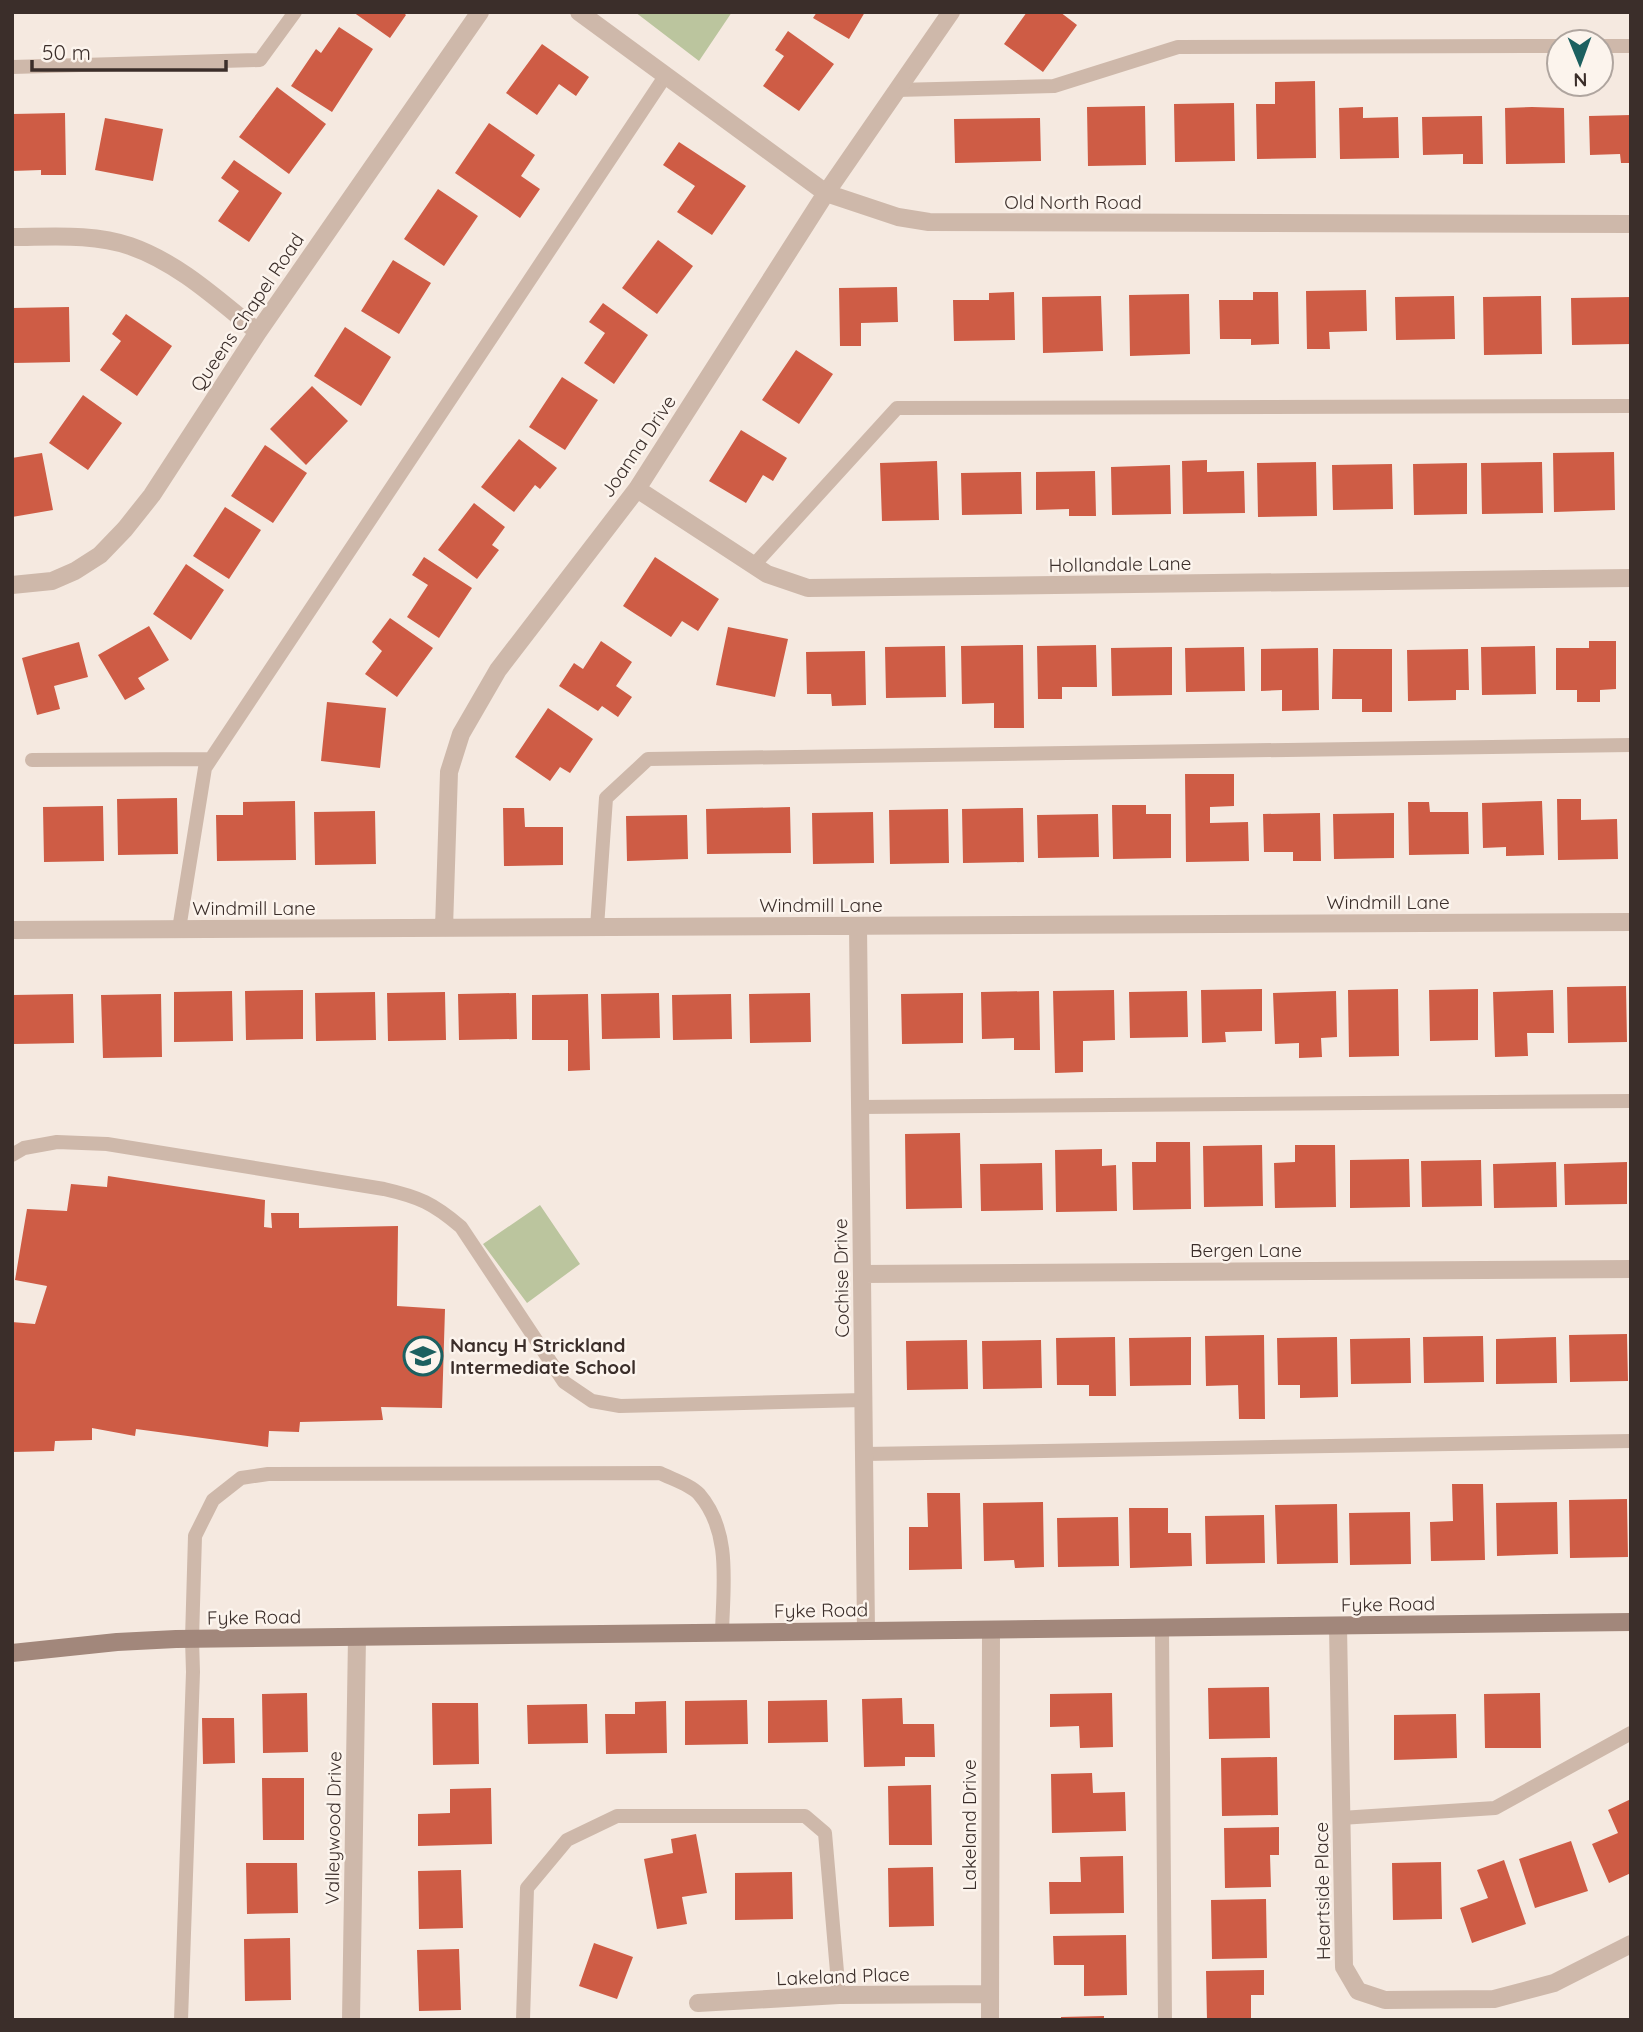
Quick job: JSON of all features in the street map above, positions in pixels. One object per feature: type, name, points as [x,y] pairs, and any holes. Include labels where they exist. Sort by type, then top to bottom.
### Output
[{"type":"street","name":"Queens Chapel Road","points":[[12,585],[52,580],[75,571],[100,555],[152,495],[258,332],[480,12]]},
{"type":"street","name":"Old North Road","points":[[579,12],[826,193],[886,214],[929,222],[1631,225]]},
{"type":"street","name":"Joanna Drive","points":[[444,928],[449,772],[461,734],[498,670],[638,489],[826,193],[951,12]]},
{"type":"street","points":[[12,237],[94,239],[128,245],[187,274],[258,332]]},
{"type":"street","name":"Hollandale Lane","points":[[638,489],[753,566],[767,574],[808,588],[1631,578]]},
{"type":"street","name":"Windmill Lane","points":[[12,930],[1631,922]]},
{"type":"street","name":"Cochise Drive","points":[[858,926],[866,1631]]},
{"type":"street","name":"Bergen Lane","points":[[862,1273],[1631,1269]]},
{"type":"street","name":"Fyke Road","points":[[12,1653],[117,1642],[192,1639],[1631,1622]]},
{"type":"street","name":"Heartside Place","points":[[1338,1626],[1344,1967],[1358,1992],[1385,2000],[1494,1998],[1554,1983],[1631,1944]]},
{"type":"street","name":"Lakeland Drive","points":[[990,2020],[991,1630]]},
{"type":"street","name":"Valleywood Drive","points":[[351,2020],[357,1637]]},
{"type":"street","name":"Lakeland Place","points":[[698,2003],[839,1995],[990,1994]]},
{"type":"lane","points":[[12,67],[260,60],[295,12]]},
{"type":"lane","points":[[896,90],[1054,86],[1178,47],[1545,46]]},
{"type":"lane","points":[[179,929],[205,768],[210,759],[666,75]]},
{"type":"lane","points":[[753,566],[897,408],[1631,406]]},
{"type":"lane","points":[[597,927],[606,798],[648,759],[1631,745]]},
{"type":"lane","points":[[33,760],[210,759]]},
{"type":"lane","points":[[860,1107],[1631,1101]]},
{"type":"lane","points":[[12,1155],[24,1148],[57,1142],[107,1144],[419,1197],[442,1210],[461,1227],[564,1382],[592,1401],[620,1406],[863,1400]]},
{"type":"lane","points":[[864,1454],[1631,1441]]},
{"type":"lane","points":[[181,2020],[193,1686],[195,1536],[213,1500],[241,1478],[268,1474],[660,1473],[698,1492],[718,1525],[724,1559],[722,1633]]},
{"type":"lane","points":[[1162,1628],[1165,2020]]},
{"type":"lane","points":[[1341,1818],[1495,1808],[1631,1733]]},
{"type":"lane","points":[[523,2020],[527,1888],[567,1840],[617,1816],[805,1816],[825,1833],[839,1995]]},
{"type":"green space","points":[[635,12],[732,12],[699,61]]},
{"type":"green space","points":[[540,1205],[580,1264],[527,1303],[483,1244]]},
{"type":"building","points":[[353,12],[403,12],[406,15],[390,38]]},
{"type":"building","points":[[817,12],[865,12],[849,39],[813,18]]},
{"type":"building","points":[[1027,12],[1060,12],[1077,25],[1043,72],[1004,44]]},
{"type":"building","points":[[339,27],[373,49],[332,112],[291,86],[316,49],[321,53]]},
{"type":"building","points":[[788,31],[834,64],[799,111],[763,86],[784,56],[775,50]]},
{"type":"building","points":[[542,44],[589,77],[576,96],[559,84],[537,115],[506,93]]},
{"type":"building","points":[[1315,81],[1316,158],[1257,159],[1256,104],[1275,104],[1275,82]]},
{"type":"building","points":[[277,87],[326,124],[289,174],[239,137]]},
{"type":"building","points":[[1234,103],[1235,161],[1175,162],[1174,104]]},
{"type":"building","points":[[1145,106],[1146,165],[1088,166],[1087,107]]},
{"type":"building","points":[[1363,107],[1363,118],[1398,117],[1399,158],[1340,159],[1339,108]]},
{"type":"building","points":[[1505,108],[1564,108],[1565,163],[1506,164]]},
{"type":"building","points":[[65,113],[66,175],[41,175],[41,170],[12,171],[12,114]]},
{"type":"building","points":[[1631,115],[1631,163],[1621,163],[1620,154],[1590,155],[1589,116]]},
{"type":"building","points":[[1482,116],[1483,164],[1463,164],[1463,154],[1423,155],[1422,117]]},
{"type":"building","points":[[105,118],[163,129],[153,181],[95,170]]},
{"type":"building","points":[[1040,118],[1041,161],[955,163],[954,119]]},
{"type":"building","points":[[489,123],[535,155],[521,176],[540,189],[520,218],[455,173]]},
{"type":"building","points":[[679,142],[746,186],[712,235],[677,212],[695,186],[663,165]]},
{"type":"building","points":[[234,160],[282,193],[249,242],[218,221],[239,191],[221,178]]},
{"type":"building","points":[[438,189],[478,216],[444,266],[404,239]]},
{"type":"building","points":[[658,240],[693,266],[657,314],[622,288]]},
{"type":"building","points":[[393,260],[431,283],[399,334],[361,311]]},
{"type":"building","points":[[897,287],[898,322],[861,323],[861,346],[840,346],[839,288]]},
{"type":"building","points":[[1366,290],[1367,331],[1329,332],[1330,349],[1307,349],[1306,291]]},
{"type":"building","points":[[1014,292],[1015,340],[954,341],[953,300],[989,300],[989,293]]},
{"type":"building","points":[[1253,292],[1278,292],[1279,344],[1251,345],[1251,339],[1220,339],[1219,300],[1253,300]]},
{"type":"building","points":[[1189,294],[1190,354],[1130,356],[1129,295]]},
{"type":"building","points":[[1101,296],[1103,351],[1043,353],[1042,297]]},
{"type":"building","points":[[1454,296],[1455,339],[1396,340],[1395,297]]},
{"type":"building","points":[[1541,296],[1542,354],[1484,355],[1483,297]]},
{"type":"building","points":[[1631,297],[1631,344],[1572,345],[1571,298]]},
{"type":"building","points":[[603,303],[648,335],[614,384],[584,363],[605,333],[589,322]]},
{"type":"building","points":[[69,307],[70,362],[12,363],[12,308]]},
{"type":"building","points":[[126,314],[172,346],[137,396],[100,370],[121,341],[112,334]]},
{"type":"building","points":[[345,327],[391,357],[361,406],[314,376]]},
{"type":"building","points":[[796,350],[833,374],[799,424],[762,400]]},
{"type":"building","points":[[562,377],[598,400],[565,450],[529,427]]},
{"type":"building","points":[[312,386],[348,421],[306,465],[270,429]]},
{"type":"building","points":[[83,395],[122,423],[88,470],[49,443]]},
{"type":"building","points":[[741,430],[787,458],[773,481],[763,475],[746,503],[709,481]]},
{"type":"building","points":[[519,439],[557,468],[540,489],[535,485],[514,512],[481,487]]},
{"type":"building","points":[[265,445],[307,473],[273,523],[231,496]]},
{"type":"building","points":[[1614,452],[1615,510],[1554,512],[1553,453]]},
{"type":"building","points":[[42,453],[53,510],[12,517],[12,458]]},
{"type":"building","points":[[1207,460],[1207,472],[1244,471],[1245,513],[1183,514],[1182,461]]},
{"type":"building","points":[[937,461],[939,520],[882,521],[880,463]]},
{"type":"building","points":[[1316,462],[1317,516],[1258,517],[1257,463]]},
{"type":"building","points":[[1542,462],[1543,513],[1482,514],[1481,463]]},
{"type":"building","points":[[1467,463],[1467,514],[1414,515],[1413,464]]},
{"type":"building","points":[[1392,464],[1393,509],[1333,510],[1332,465]]},
{"type":"building","points":[[1170,465],[1171,514],[1112,515],[1111,467]]},
{"type":"building","points":[[1095,471],[1096,516],[1069,516],[1069,509],[1036,510],[1036,472]]},
{"type":"building","points":[[1021,472],[1022,514],[962,515],[961,473]]},
{"type":"building","points":[[474,503],[505,527],[492,545],[499,550],[477,579],[438,550]]},
{"type":"building","points":[[225,507],[261,530],[229,579],[193,556]]},
{"type":"building","points":[[424,557],[472,588],[439,638],[407,617],[428,585],[412,575]]},
{"type":"building","points":[[655,557],[719,599],[698,631],[682,621],[671,637],[623,606]]},
{"type":"building","points":[[186,564],[224,590],[191,640],[153,614]]},
{"type":"building","points":[[390,618],[433,648],[397,697],[365,674],[382,651],[372,642]]},
{"type":"building","points":[[149,626],[169,660],[138,678],[145,689],[125,700],[98,655]]},
{"type":"building","points":[[728,627],[788,639],[775,697],[716,685]]},
{"type":"building","points":[[601,641],[632,662],[616,686],[632,697],[618,717],[602,706],[598,711],[559,686],[574,663],[583,669]]},
{"type":"building","points":[[1589,641],[1616,641],[1616,689],[1600,690],[1600,702],[1577,702],[1577,690],[1556,690],[1556,648],[1589,648]]},
{"type":"building","points":[[79,642],[88,677],[54,686],[60,709],[37,715],[22,658]]},
{"type":"building","points":[[1023,645],[1024,728],[994,728],[994,703],[962,704],[961,646]]},
{"type":"building","points":[[1096,645],[1097,687],[1062,687],[1062,699],[1038,699],[1037,646]]},
{"type":"building","points":[[945,646],[946,697],[886,698],[885,647]]},
{"type":"building","points":[[1535,646],[1536,694],[1482,695],[1481,647]]},
{"type":"building","points":[[1172,647],[1172,695],[1112,696],[1111,648]]},
{"type":"building","points":[[1244,647],[1245,691],[1186,692],[1185,648]]},
{"type":"building","points":[[1318,648],[1319,710],[1282,711],[1282,690],[1261,691],[1261,649]]},
{"type":"building","points":[[1333,649],[1392,649],[1392,712],[1362,712],[1362,699],[1332,699]]},
{"type":"building","points":[[1468,649],[1469,690],[1456,690],[1456,700],[1408,701],[1407,650]]},
{"type":"building","points":[[865,651],[866,705],[832,706],[831,694],[807,694],[806,652]]},
{"type":"building","points":[[327,702],[386,708],[380,768],[321,761]]},
{"type":"building","points":[[548,708],[593,739],[570,773],[560,767],[550,781],[515,757]]},
{"type":"building","points":[[1185,774],[1234,774],[1234,806],[1210,807],[1210,823],[1248,822],[1249,861],[1186,862]]},
{"type":"building","points":[[177,798],[178,854],[118,855],[117,799]]},
{"type":"building","points":[[1557,799],[1581,799],[1581,820],[1617,819],[1618,859],[1558,860]]},
{"type":"building","points":[[295,801],[296,860],[217,861],[216,815],[243,815],[243,802]]},
{"type":"building","points":[[1542,801],[1544,855],[1506,856],[1506,847],[1483,848],[1482,803]]},
{"type":"building","points":[[1408,802],[1429,802],[1430,812],[1468,812],[1469,854],[1409,855]]},
{"type":"building","points":[[1112,805],[1146,805],[1146,814],[1171,814],[1171,858],[1113,859]]},
{"type":"building","points":[[103,806],[104,861],[44,862],[43,807]]},
{"type":"building","points":[[790,807],[791,853],[707,854],[706,809]]},
{"type":"building","points":[[503,808],[524,808],[525,827],[563,827],[563,865],[504,866]]},
{"type":"building","points":[[1023,808],[1024,862],[963,863],[962,809]]},
{"type":"building","points":[[948,809],[949,863],[890,864],[889,810]]},
{"type":"building","points":[[375,811],[376,864],[315,865],[314,812]]},
{"type":"building","points":[[873,812],[874,863],[813,864],[812,813]]},
{"type":"building","points":[[1320,813],[1321,861],[1293,861],[1293,852],[1264,852],[1263,814]]},
{"type":"building","points":[[1394,813],[1394,858],[1334,859],[1333,814]]},
{"type":"building","points":[[1098,814],[1099,857],[1038,858],[1037,815]]},
{"type":"building","points":[[687,815],[688,859],[627,861],[626,816]]},
{"type":"building","points":[[1626,986],[1627,1042],[1568,1043],[1567,987]]},
{"type":"building","points":[[1262,989],[1262,1031],[1225,1032],[1226,1042],[1202,1043],[1201,990]]},
{"type":"building","points":[[1398,989],[1399,1056],[1349,1057],[1348,990]]},
{"type":"building","points":[[1478,989],[1478,1040],[1430,1041],[1429,990]]},
{"type":"building","points":[[303,990],[303,1039],[246,1040],[245,991]]},
{"type":"building","points":[[1114,990],[1115,1040],[1083,1041],[1083,1072],[1055,1073],[1053,991]]},
{"type":"building","points":[[1553,990],[1554,1033],[1527,1033],[1528,1056],[1495,1057],[1493,992]]},
{"type":"building","points":[[232,991],[233,1041],[174,1042],[174,992]]},
{"type":"building","points":[[1039,991],[1040,1050],[1014,1050],[1014,1038],[982,1039],[981,992]]},
{"type":"building","points":[[1187,991],[1188,1037],[1130,1038],[1129,992]]},
{"type":"building","points":[[1336,991],[1337,1037],[1321,1038],[1322,1057],[1299,1058],[1299,1043],[1275,1044],[1273,993]]},
{"type":"building","points":[[375,992],[376,1040],[316,1041],[315,993]]},
{"type":"building","points":[[445,992],[446,1040],[388,1041],[387,993]]},
{"type":"building","points":[[516,993],[517,1039],[459,1040],[458,994]]},
{"type":"building","points":[[659,993],[660,1038],[602,1039],[601,994]]},
{"type":"building","points":[[810,993],[811,1042],[750,1043],[749,994]]},
{"type":"building","points":[[963,993],[963,1043],[902,1044],[901,994]]},
{"type":"building","points":[[73,994],[74,1043],[14,1044],[13,995]]},
{"type":"building","points":[[161,994],[162,1057],[103,1058],[101,995]]},
{"type":"building","points":[[588,994],[590,1070],[568,1071],[568,1040],[532,1040],[532,995]]},
{"type":"building","points":[[731,994],[732,1039],[673,1040],[672,995]]},
{"type":"building","points":[[960,1133],[962,1208],[906,1209],[905,1134]]},
{"type":"building","points":[[1156,1142],[1190,1142],[1191,1209],[1133,1210],[1132,1162],[1156,1162]]},
{"type":"building","points":[[1262,1145],[1263,1206],[1204,1207],[1203,1146]]},
{"type":"building","points":[[1295,1145],[1335,1145],[1336,1207],[1275,1208],[1274,1163],[1295,1162]]},
{"type":"building","points":[[1102,1149],[1102,1166],[1116,1165],[1117,1211],[1056,1212],[1055,1150]]},
{"type":"building","points":[[1409,1159],[1410,1207],[1350,1208],[1350,1160]]},
{"type":"building","points":[[1481,1160],[1482,1206],[1422,1207],[1421,1161]]},
{"type":"building","points":[[1556,1162],[1557,1207],[1494,1208],[1493,1164]]},
{"type":"building","points":[[1627,1162],[1627,1204],[1565,1205],[1564,1164]]},
{"type":"building","points":[[1042,1163],[1043,1210],[981,1211],[980,1164]]},
{"type":"building","points":[[108,1176],[265,1200],[264,1227],[272,1228],[271,1213],[299,1213],[299,1228],[398,1226],[397,1306],[445,1309],[442,1408],[381,1407],[383,1420],[300,1422],[299,1432],[269,1431],[268,1447],[136,1429],[135,1436],[92,1428],[92,1440],[55,1441],[54,1451],[12,1452],[12,1322],[35,1324],[47,1286],[15,1280],[27,1209],[67,1211],[71,1184],[107,1187]]},
{"type":"building","points":[[1627,1334],[1628,1381],[1570,1382],[1569,1335]]},
{"type":"building","points":[[1264,1335],[1265,1419],[1239,1419],[1238,1385],[1206,1386],[1205,1336]]},
{"type":"building","points":[[1483,1336],[1484,1382],[1424,1383],[1423,1337]]},
{"type":"building","points":[[1115,1337],[1116,1396],[1089,1396],[1089,1385],[1057,1385],[1056,1338]]},
{"type":"building","points":[[1191,1337],[1191,1385],[1130,1386],[1129,1338]]},
{"type":"building","points":[[1337,1337],[1338,1397],[1300,1398],[1300,1385],[1278,1385],[1277,1338]]},
{"type":"building","points":[[1556,1337],[1557,1383],[1496,1384],[1496,1339]]},
{"type":"building","points":[[1410,1338],[1411,1383],[1351,1384],[1350,1339]]},
{"type":"building","points":[[967,1340],[968,1389],[907,1390],[906,1341]]},
{"type":"building","points":[[1041,1340],[1042,1388],[983,1389],[982,1341]]},
{"type":"building","points":[[1452,1484],[1483,1484],[1485,1560],[1431,1561],[1430,1522],[1453,1521]]},
{"type":"building","points":[[927,1493],[960,1493],[962,1569],[909,1570],[909,1527],[928,1527]]},
{"type":"building","points":[[1627,1499],[1628,1557],[1570,1558],[1569,1500]]},
{"type":"building","points":[[1043,1502],[1044,1567],[1015,1568],[1014,1560],[984,1561],[983,1503]]},
{"type":"building","points":[[1557,1502],[1558,1554],[1497,1556],[1496,1503]]},
{"type":"building","points":[[1337,1504],[1338,1563],[1277,1564],[1275,1505]]},
{"type":"building","points":[[1129,1508],[1168,1508],[1168,1533],[1191,1533],[1192,1566],[1130,1568]]},
{"type":"building","points":[[1410,1512],[1411,1564],[1350,1565],[1349,1513]]},
{"type":"building","points":[[1264,1515],[1265,1563],[1206,1564],[1205,1516]]},
{"type":"building","points":[[1118,1517],[1119,1566],[1058,1567],[1057,1518]]},
{"type":"building","points":[[1269,1687],[1270,1738],[1209,1739],[1208,1688]]},
{"type":"building","points":[[307,1693],[308,1752],[263,1753],[262,1694]]},
{"type":"building","points":[[1112,1693],[1113,1747],[1080,1748],[1079,1726],[1050,1727],[1050,1694]]},
{"type":"building","points":[[1540,1693],[1541,1748],[1485,1748],[1484,1694]]},
{"type":"building","points":[[902,1698],[903,1724],[934,1724],[935,1757],[905,1757],[905,1766],[864,1767],[862,1699]]},
{"type":"building","points":[[747,1700],[748,1744],[685,1745],[685,1701]]},
{"type":"building","points":[[827,1700],[828,1742],[768,1743],[768,1701]]},
{"type":"building","points":[[666,1701],[667,1753],[606,1754],[605,1714],[635,1714],[635,1702]]},
{"type":"building","points":[[432,1703],[478,1703],[479,1764],[433,1765]]},
{"type":"building","points":[[587,1704],[588,1743],[528,1744],[527,1705]]},
{"type":"building","points":[[1456,1714],[1457,1758],[1394,1760],[1394,1715]]},
{"type":"building","points":[[202,1718],[234,1718],[235,1763],[203,1764]]},
{"type":"building","points":[[1277,1757],[1278,1815],[1222,1816],[1221,1758]]},
{"type":"building","points":[[1092,1773],[1093,1793],[1125,1792],[1126,1831],[1052,1833],[1051,1774]]},
{"type":"building","points":[[262,1778],[304,1778],[304,1840],[263,1840]]},
{"type":"building","points":[[931,1785],[932,1845],[889,1845],[888,1786]]},
{"type":"building","points":[[491,1788],[492,1844],[418,1846],[418,1814],[450,1813],[450,1789]]},
{"type":"building","points":[[1631,1799],[1631,1873],[1609,1883],[1592,1844],[1618,1833],[1608,1810]]},
{"type":"building","points":[[1279,1827],[1279,1855],[1270,1855],[1271,1887],[1225,1888],[1224,1828]]},
{"type":"building","points":[[696,1834],[707,1893],[682,1897],[687,1924],[657,1929],[644,1859],[673,1853],[671,1839]]},
{"type":"building","points":[[1571,1841],[1588,1891],[1535,1908],[1519,1859]]},
{"type":"building","points":[[1123,1856],[1124,1913],[1050,1914],[1049,1882],[1081,1882],[1080,1857]]},
{"type":"building","points":[[1504,1860],[1526,1924],[1472,1943],[1460,1908],[1488,1898],[1477,1870]]},
{"type":"building","points":[[1441,1862],[1442,1919],[1393,1920],[1392,1863]]},
{"type":"building","points":[[246,1863],[297,1863],[298,1913],[247,1914]]},
{"type":"building","points":[[933,1867],[934,1926],[889,1927],[888,1868]]},
{"type":"building","points":[[461,1870],[463,1928],[419,1929],[418,1871]]},
{"type":"building","points":[[792,1872],[793,1919],[735,1920],[735,1873]]},
{"type":"building","points":[[1266,1899],[1267,1958],[1212,1959],[1211,1900]]},
{"type":"building","points":[[1126,1935],[1127,1995],[1084,1996],[1084,1965],[1054,1965],[1053,1936]]},
{"type":"building","points":[[290,1938],[291,2000],[245,2001],[244,1939]]},
{"type":"building","points":[[594,1943],[633,1957],[617,1999],[579,1986]]},
{"type":"building","points":[[459,1949],[461,2010],[419,2011],[417,1950]]},
{"type":"building","points":[[1264,1970],[1264,1995],[1251,1995],[1251,2020],[1207,2020],[1206,1971]]},
{"type":"building","points":[[1104,2016],[1104,2020],[1061,2020],[1061,2017]]},
{"type":"place","name":"Nancy H Strickland Intermediate School","points":[[423,1356]]}]
